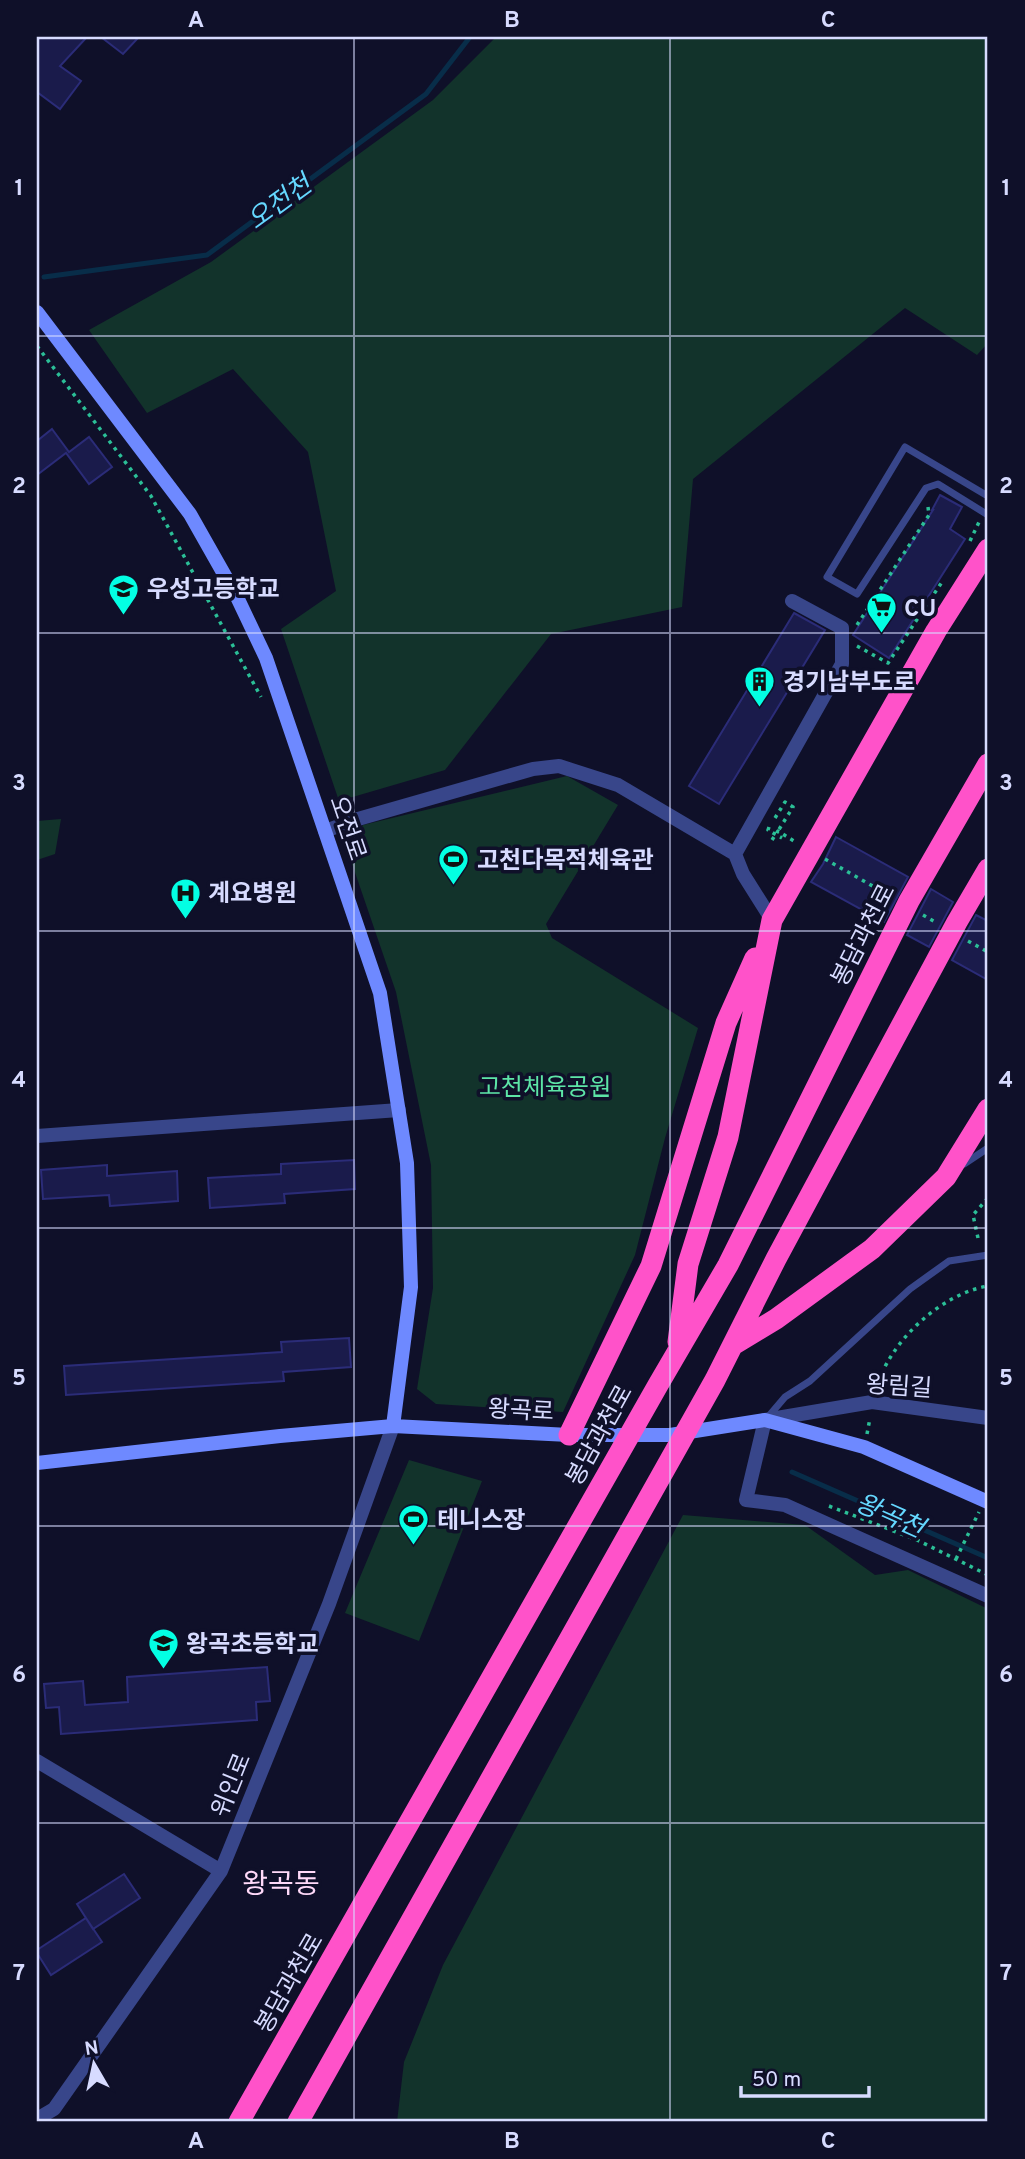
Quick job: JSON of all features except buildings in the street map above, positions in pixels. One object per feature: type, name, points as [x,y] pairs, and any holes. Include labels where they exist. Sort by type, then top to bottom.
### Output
[{"type":"highway","points":[[569,1436],[651,1266],[726,1023],[772,920],[936,631],[988,549]]},
{"type":"highway","name":"봉담과천로","points":[[239,2122],[728,1265],[909,901],[988,764]]},
{"type":"highway","points":[[298,2122],[715,1380],[802,1211],[988,869]]},
{"type":"highway","points":[[677,1353],[688,1264],[728,1137],[772,920]]},
{"type":"highway","points":[[733,1345],[776,1319],[872,1249],[946,1177],[988,1110]]},
{"type":"street","name":"오전로","points":[[37,313],[190,514],[237,597],[266,658],[380,993],[407,1163],[411,1287],[393,1426]]},
{"type":"street","points":[[735,854],[842,664],[842,628],[792,601]]},
{"type":"street","points":[[325,831],[358,818],[533,769],[559,766],[618,785],[735,854],[743,874],[772,920]]},
{"type":"street","points":[[37,1136],[399,1110]]},
{"type":"street","name":"왕림길","points":[[765,1420],[872,1402],[988,1418]]},
{"type":"street","points":[[765,1420],[746,1500],[785,1505],[988,1596]]},
{"type":"street","name":"왕곡로","points":[[37,1463],[393,1426],[569,1436],[670,1435],[765,1420],[864,1447],[986,1501]]},
{"type":"street","name":"위인로","points":[[37,2119],[54,2109],[221,1871],[329,1604],[393,1426]]},
{"type":"street","points":[[37,1761],[221,1871]]},
{"type":"lane","points":[[986,514],[938,484],[926,488],[857,594],[827,577],[905,447],[988,495]]},
{"type":"lane","points":[[946,1177],[988,1148]]},
{"type":"lane","points":[[765,1420],[786,1397],[810,1381],[910,1289],[949,1261],[988,1255]]},
{"type":"path","points":[[37,346],[151,496],[259,691],[263,704]]},
{"type":"path","points":[[850,635],[929,516],[926,488]]},
{"type":"path","points":[[966,548],[986,514]]},
{"type":"path","points":[[855,641],[858,648],[888,663],[945,578]]},
{"type":"path","points":[[778,831],[772,840],[782,838],[768,830],[785,802],[793,807],[778,831]]},
{"type":"path","points":[[778,831],[802,845]]},
{"type":"path","points":[[814,852],[895,899]]},
{"type":"path","points":[[919,912],[942,926]]},
{"type":"path","points":[[965,939],[988,952]]},
{"type":"path","points":[[978,1238],[973,1215],[988,1198]]},
{"type":"path","points":[[864,1447],[880,1372],[906,1334],[945,1303],[988,1286]]},
{"type":"path","points":[[947,1576],[986,1501]]},
{"type":"path","points":[[810,1516],[825,1504],[917,1539],[988,1575]]},
{"type":"green space","points":[[496,37],[988,37],[988,343],[977,355],[905,308],[693,479],[682,607],[551,634],[445,770],[339,801],[281,629],[336,591],[308,452],[233,369],[147,413],[89,330],[211,262],[433,100]]},
{"type":"green space","name":"고천체육공원","points":[[567,776],[618,805],[546,924],[552,938],[698,1028],[665,1138],[635,1255],[563,1412],[436,1404],[417,1389],[433,1288],[431,1165],[396,992],[348,852],[363,825]]},
{"type":"green space","points":[[61,819],[55,854],[37,860],[37,821]]},
{"type":"green space","name":"테니스장","points":[[409,1460],[482,1481],[419,1641],[345,1613]]},
{"type":"green space","points":[[683,1515],[805,1525],[875,1575],[908,1570],[988,1609],[988,2122],[397,2122],[404,2062],[443,1965]]},
{"type":"waterway","name":"오전천","points":[[44,277],[207,255],[426,94],[470,37]]},
{"type":"waterway","name":"왕곡천","points":[[792,1472],[988,1558]]},
{"type":"place","name":"우성고등학교","points":[[124,616]]},
{"type":"place","name":"CU","points":[[881,635]]},
{"type":"place","name":"경기남부도로","points":[[760,709]]},
{"type":"place","name":"고천다목적체육관","points":[[454,887]]},
{"type":"place","name":"계요병원","points":[[185,920]]},
{"type":"place","name":"테니스장","points":[[414,1547]]},
{"type":"place","name":"왕곡초등학교","points":[[163,1671]]},
{"type":"district","name":"왕곡동","points":[[281,1883]]}]
